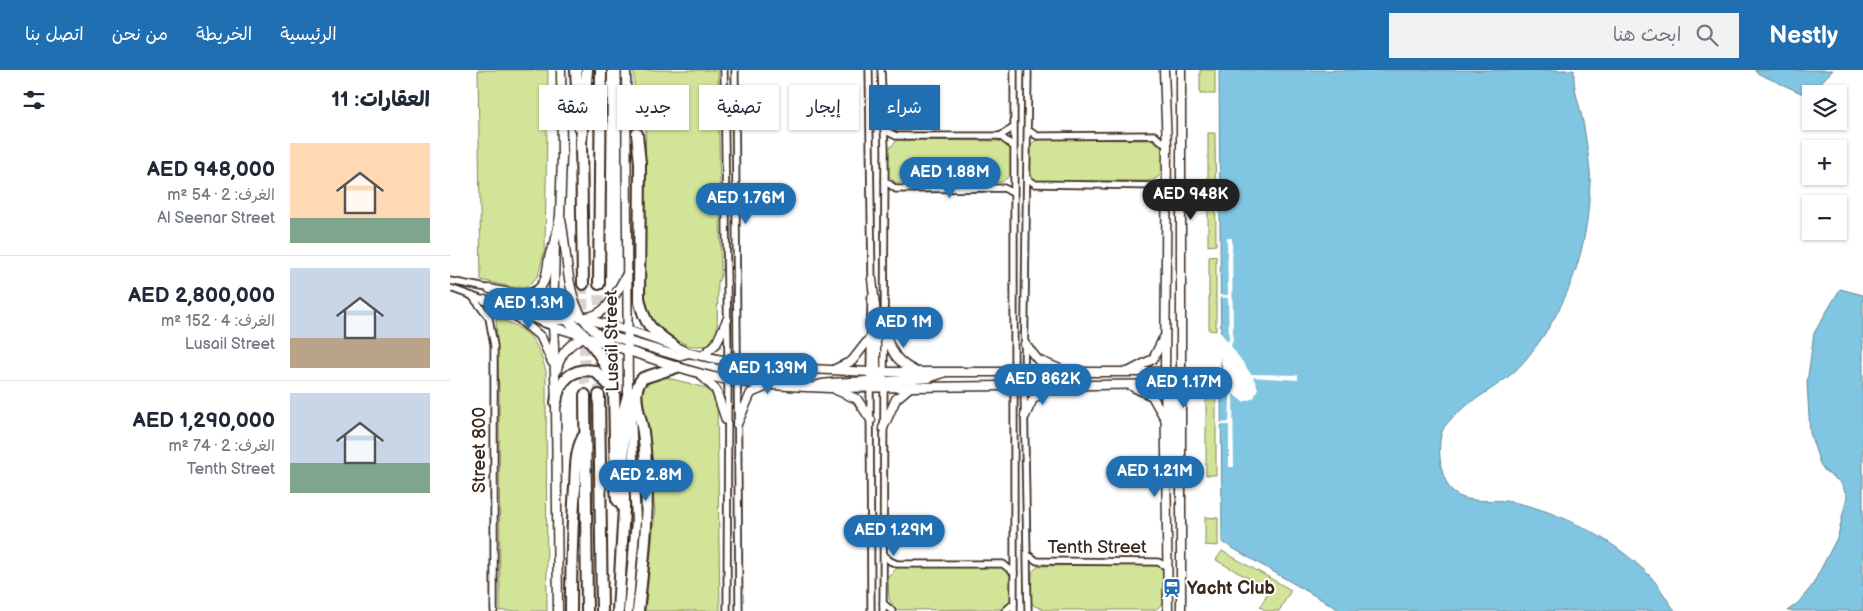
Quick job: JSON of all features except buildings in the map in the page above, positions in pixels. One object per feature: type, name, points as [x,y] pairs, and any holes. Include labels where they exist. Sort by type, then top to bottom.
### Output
[{"type":"highway","points":[[576,70],[576,107],[582,142]]},
{"type":"highway","name":"Lusail Street","points":[[583,284],[582,142],[587,70]]},
{"type":"highway","name":"Lusail Street","points":[[599,284],[601,70]]},
{"type":"highway","points":[[637,134],[640,163],[639,298],[648,326],[674,346]]},
{"type":"highway","points":[[553,319],[570,320],[585,336],[605,364],[614,390],[617,499],[624,508]]},
{"type":"highway","points":[[638,611],[647,523],[644,433],[636,392],[643,378],[677,367]]},
{"type":"highway","points":[[556,403],[562,383],[566,377],[580,370],[595,371],[614,390]]},
{"type":"highway","name":"Lusail Street","points":[[585,395],[587,611]]},
{"type":"highway","name":"Lusail Street","points":[[599,395],[602,611]]},
{"type":"highway","points":[[618,611],[624,508],[623,414],[628,395]]},
{"type":"highway","points":[[571,611],[571,548],[576,466],[580,443],[586,432]]},
{"type":"street","points":[[558,611],[556,375],[553,319],[555,243],[560,216],[561,70]]},
{"type":"street","name":"Lusail Street","points":[[626,70],[627,350],[636,521],[628,611]]},
{"type":"street","points":[[724,70],[727,320],[736,381],[739,611]]},
{"type":"street","points":[[727,611],[726,420],[727,380],[732,363],[734,70]]},
{"type":"street","points":[[869,70],[872,279],[870,338],[884,428],[883,611]]},
{"type":"street","points":[[1014,70],[1014,611]]},
{"type":"street","points":[[1028,70],[1024,387],[1030,610]]},
{"type":"street","points":[[1164,70],[1167,124],[1165,372]]},
{"type":"street","points":[[1181,70],[1173,384],[1173,467],[1180,475],[1181,611]]},
{"type":"street","points":[[881,71],[882,85]]},
{"type":"street","points":[[1028,130],[1037,136],[1154,135],[1167,124]]},
{"type":"street","points":[[871,611],[871,420],[884,333],[884,130],[896,136],[1000,136],[1013,128]]},
{"type":"street","points":[[1154,135],[1167,146]]},
{"type":"street","points":[[885,148],[896,136]]},
{"type":"street","points":[[1000,136],[1013,146]]},
{"type":"street","points":[[1028,145],[1037,136]]},
{"type":"street","points":[[1027,178],[1035,184],[1158,186],[1166,190]]},
{"type":"street","points":[[1158,186],[1166,178]]},
{"type":"street","points":[[1004,188],[1013,181]]},
{"type":"street","points":[[885,182],[896,189],[1004,188],[1013,193]]},
{"type":"street","points":[[1027,192],[1035,184]]},
{"type":"street","points":[[885,201],[896,189]]},
{"type":"street","points":[[560,216],[566,245],[569,285],[582,318],[597,333],[627,350]]},
{"type":"street","points":[[450,281],[466,282],[518,295],[534,292],[544,282],[548,255],[555,243]]},
{"type":"street","points":[[512,313],[553,319],[592,317],[605,309],[627,274]]},
{"type":"street","points":[[872,279],[876,315],[876,379]]},
{"type":"street","points":[[462,293],[460,286],[466,282]]},
{"type":"street","points":[[450,288],[553,319]]},
{"type":"street","points":[[490,289],[585,336],[677,367],[727,380],[829,388],[917,372],[1165,372],[1173,384],[1165,418],[1166,609]]},
{"type":"street","name":"Street 800","points":[[472,296],[489,318],[494,346],[494,611]]},
{"type":"street","points":[[485,300],[512,313],[541,337],[547,348],[556,375]]},
{"type":"street","points":[[570,320],[582,318],[627,330],[674,346],[688,353],[732,363],[830,371],[910,387],[1051,387],[1173,384]]},
{"type":"street","points":[[702,356],[716,344],[727,320]]},
{"type":"street","points":[[556,375],[564,351],[574,341],[597,333],[678,356],[688,353]]},
{"type":"street","points":[[884,333],[900,363],[917,372]]},
{"type":"street","points":[[1129,372],[1153,359],[1165,335]]},
{"type":"street","points":[[830,371],[852,362],[870,338]]},
{"type":"street","points":[[1025,344],[1038,360],[1067,372]]},
{"type":"street","points":[[699,372],[716,390],[726,420]]},
{"type":"street","points":[[811,387],[839,381],[930,378],[944,372]]},
{"type":"street","points":[[737,424],[751,393],[773,384]]},
{"type":"street","points":[[1128,385],[1152,396],[1165,418]]},
{"type":"street","points":[[884,428],[896,399],[910,387]]},
{"type":"street","points":[[1025,416],[1033,399],[1051,387]]},
{"type":"street","points":[[829,388],[856,399],[871,420]]},
{"type":"street","points":[[1003,564],[1014,554]]},
{"type":"street","points":[[884,555],[890,561],[897,564],[1003,564],[1014,573]]},
{"type":"street","name":"Tenth Street","points":[[1028,555],[1037,561],[1158,562],[1166,566]]},
{"type":"street","name":"Tenth Street","points":[[1158,562],[1166,555]]},
{"type":"street","name":"Tenth Street","points":[[1028,569],[1037,561]]},
{"type":"street","points":[[883,576],[890,568],[897,564]]},
{"type":"street","points":[[1005,611],[1014,602]]},
{"type":"street","points":[[883,603],[892,611]]},
{"type":"green space","points":[[478,70],[548,70],[548,85],[539,85],[539,130],[547,130],[545,248],[538,276],[526,288],[515,288],[481,280]]},
{"type":"green space","points":[[634,70],[718,70],[718,85],[699,85],[699,130],[719,130],[721,275],[718,282],[717,333],[707,346],[690,346],[658,332],[644,305],[646,130],[689,130],[689,85],[634,85]]},
{"type":"green space","points":[[1200,70],[1215,70],[1215,94],[1200,94]]},
{"type":"green space","points":[[1208,133],[1215,133],[1216,245],[1208,246]]},
{"type":"green space","points":[[1044,139],[1158,141],[1164,152],[1162,174],[1152,181],[1036,181],[1029,170],[1028,150],[1033,143]]},
{"type":"green space","points":[[897,140],[1002,141],[1011,149],[1012,174],[1002,182],[896,183],[886,173],[886,152]]},
{"type":"green space","points":[[1216,256],[1216,331],[1209,330],[1209,257]]},
{"type":"green space","points":[[496,318],[517,326],[530,336],[539,350],[546,371],[547,611],[500,611],[499,391]]},
{"type":"green space","points":[[661,376],[706,388],[717,401],[720,611],[645,611],[655,512],[642,388]]},
{"type":"green space","points":[[1216,378],[1216,475],[1206,475],[1206,379]]},
{"type":"green space","points":[[1205,517],[1218,518],[1218,546],[1205,545]]},
{"type":"green space","points":[[1222,551],[1291,590],[1279,611],[1267,611],[1260,607],[1269,590],[1216,560]]},
{"type":"green space","points":[[1148,564],[1159,566],[1165,573],[1164,603],[1155,610],[1044,610],[1033,605],[1031,600],[1032,572],[1038,566]]},
{"type":"green space","points":[[1001,566],[1012,573],[1012,600],[1004,609],[901,610],[895,609],[889,599],[888,577],[898,567]]},
{"type":"water","points":[[1219,70],[1574,70],[1575,90],[1584,128],[1590,174],[1587,223],[1577,267],[1559,308],[1536,347],[1521,365],[1503,381],[1462,409],[1445,426],[1440,441],[1440,461],[1449,488],[1460,497],[1475,500],[1506,501],[1532,507],[1570,521],[1605,540],[1651,577],[1675,611],[1341,611],[1222,542]]},
{"type":"water","points":[[1754,70],[1833,70],[1819,85],[1802,85],[1802,93]]},
{"type":"water","points":[[1840,289],[1863,295],[1863,611],[1787,611],[1798,603],[1812,586],[1838,536],[1847,496],[1841,483],[1825,471],[1820,464],[1810,433],[1807,383],[1814,333]]},
{"type":"pier","points":[[1227,238],[1232,238],[1233,339],[1231,346],[1251,374],[1298,375],[1298,380],[1253,377],[1258,388],[1254,398],[1243,402],[1233,394],[1234,467],[1229,467],[1229,425],[1220,425],[1220,423],[1229,422],[1230,399],[1230,388],[1227,379],[1220,378],[1220,369],[1223,368],[1220,357],[1220,332],[1228,342],[1229,339],[1228,298],[1220,297],[1220,295],[1228,295]]},
{"type":"tunnel","points":[[628,73],[637,134]]},
{"type":"tunnel","points":[[583,284],[585,395]]},
{"type":"tunnel","points":[[599,284],[599,395]]},
{"type":"place","name":"Yacht Club","points":[[1172,588]]}]
